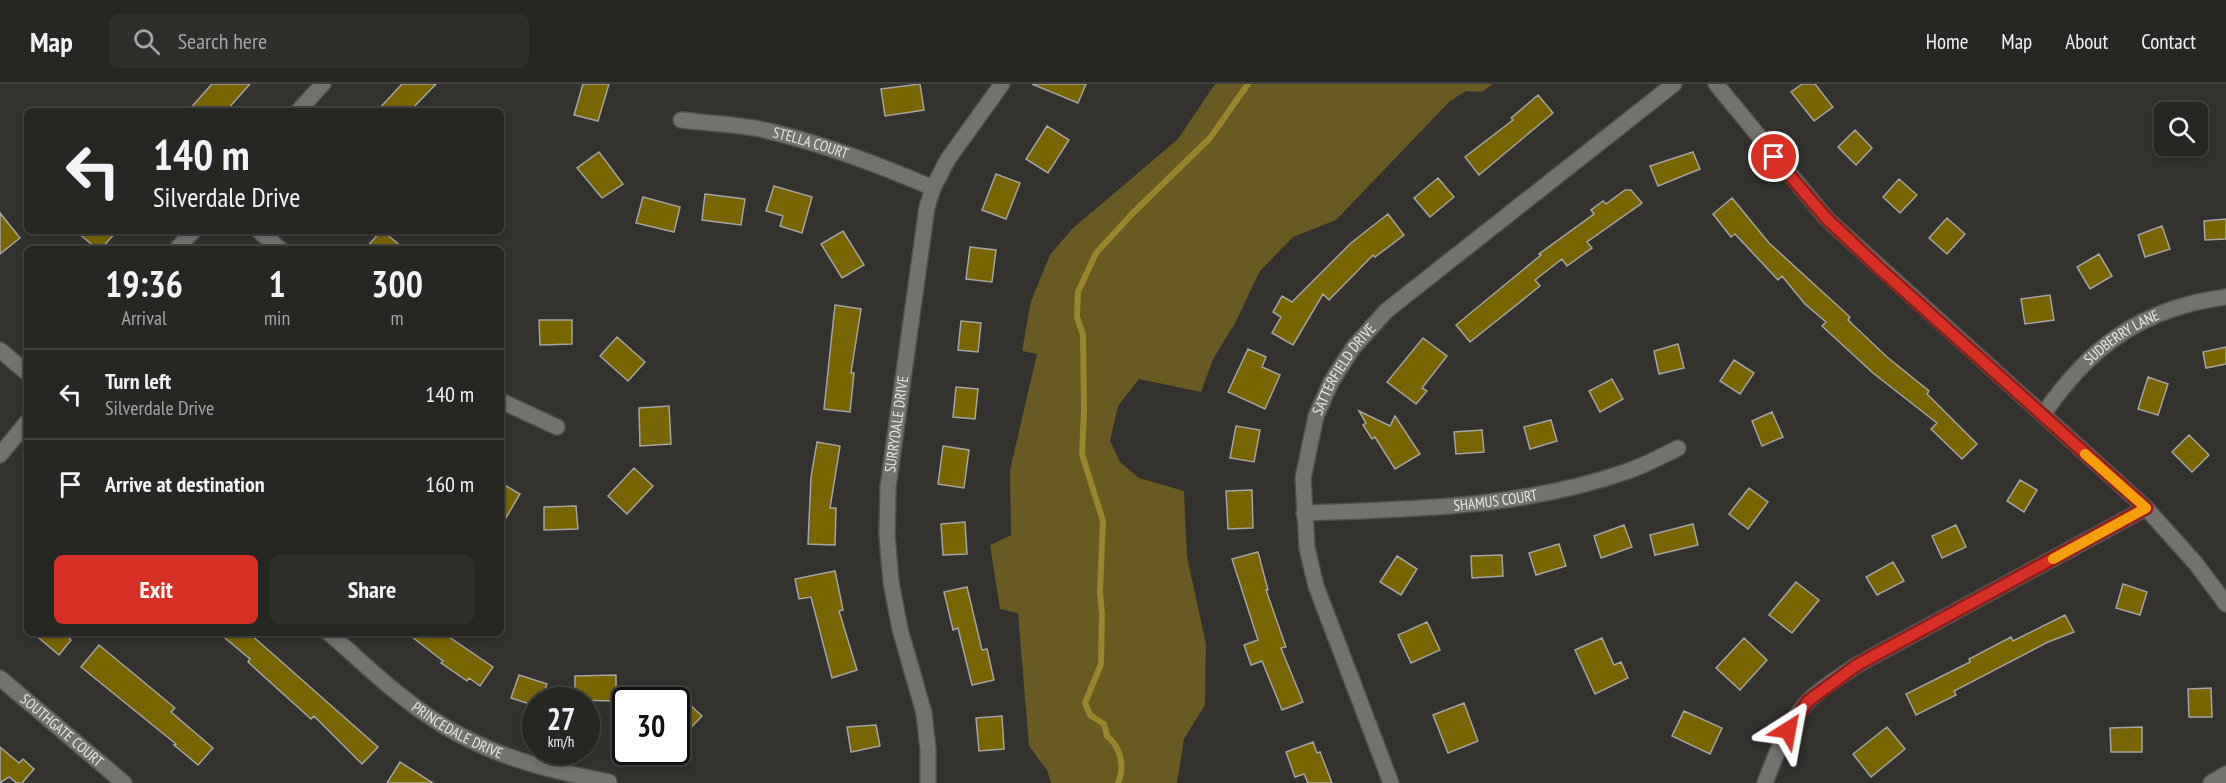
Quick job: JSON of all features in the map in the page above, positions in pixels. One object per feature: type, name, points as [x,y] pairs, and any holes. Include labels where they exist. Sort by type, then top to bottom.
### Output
[{"type":"street","points":[[301,108],[323,84]]},
{"type":"street","name":"SURRYDALE DRIVE","points":[[928,783],[928,749],[924,713],[900,628],[891,582],[887,535],[888,487],[924,227],[933,188],[948,159],[1002,84]]},
{"type":"street","name":"SATTERFIELD DRIVE","points":[[1391,783],[1316,586],[1306,548],[1304,469],[1317,416],[1331,382],[1360,341],[1386,311],[1674,84]]},
{"type":"street","points":[[1716,84],[1827,219],[2146,508],[2197,565],[2226,604]]},
{"type":"street","name":"STELLA COURT","points":[[681,120],[753,128],[815,143],[875,163],[933,188]]},
{"type":"street","points":[[180,246],[190,234]]},
{"type":"street","points":[[262,234],[276,246]]},
{"type":"street","name":"SUDBERRY LANE","points":[[2043,416],[2062,387],[2085,361],[2135,324],[2166,310],[2200,300],[2226,297]]},
{"type":"street","points":[[0,350],[24,370]]},
{"type":"street","points":[[504,402],[557,427]]},
{"type":"street","points":[[0,455],[24,426]]},
{"type":"street","name":"SHAMUS COURT","points":[[1304,513],[1443,507],[1544,495],[1631,471],[1678,448]]},
{"type":"street","points":[[1765,783],[1779,746],[1797,715],[1822,689],[1857,665],[2146,508]]},
{"type":"street","name":"PRINCEDALE DRIVE","points":[[332,636],[406,700],[463,737],[500,754],[553,771],[609,782]]},
{"type":"street","name":"SOUTHGATE COURT","points":[[0,678],[124,783]]},
{"type":"street","points":[[2211,783],[2226,774]]},
{"type":"shaded area","points":[[1215,84],[1493,84],[1482,92],[1466,91],[1450,101],[1336,220],[1293,237],[1260,271],[1234,325],[1213,359],[1201,392],[1139,379],[1118,406],[1110,441],[1120,462],[1139,478],[1184,491],[1187,557],[1206,644],[1205,705],[1184,739],[1177,783],[1051,783],[1047,770],[1029,746],[1018,613],[1000,609],[990,545],[1011,535],[1010,470],[1037,354],[1022,351],[1031,301],[1050,255],[1072,229],[1178,139]]},
{"type":"building","points":[[212,84],[250,84],[229,108],[191,108]]},
{"type":"building","points":[[402,84],[436,84],[413,108],[380,108]]},
{"type":"building","points":[[583,84],[609,84],[598,121],[574,115]]},
{"type":"building","points":[[920,84],[924,110],[885,116],[881,89]]},
{"type":"building","points":[[1032,84],[1086,84],[1078,103]]},
{"type":"building","points":[[1802,84],[1815,84],[1833,107],[1814,121],[1791,92]]},
{"type":"building","points":[[1538,95],[1553,113],[1479,175],[1465,157],[1513,120],[1511,118]]},
{"type":"building","points":[[1047,126],[1069,140],[1048,173],[1026,159]]},
{"type":"building","points":[[1855,130],[1872,148],[1856,165],[1838,147]]},
{"type":"building","points":[[599,152],[623,184],[602,198],[577,168]]},
{"type":"building","points":[[1693,152],[1700,169],[1658,186],[1650,166]]},
{"type":"building","points":[[996,174],[1020,183],[1006,219],[982,210]]},
{"type":"building","points":[[1438,178],[1454,197],[1430,217],[1414,198]]},
{"type":"building","points":[[1899,179],[1917,195],[1900,213],[1883,197]]},
{"type":"building","points":[[774,186],[812,197],[802,233],[780,226],[783,216],[766,211]]},
{"type":"building","points":[[1625,190],[1631,190],[1642,203],[1587,242],[1592,248],[1567,266],[1562,259],[1535,280],[1540,286],[1470,342],[1456,325],[1541,255],[1539,254],[1594,214],[1591,210],[1603,201],[1606,204]]},
{"type":"building","points":[[705,194],[745,199],[741,225],[702,220]]},
{"type":"building","points":[[643,197],[680,207],[674,232],[636,223]]},
{"type":"building","points":[[1732,198],[1769,243],[1850,317],[1848,320],[1887,357],[1929,391],[1927,394],[1977,444],[1962,459],[1931,429],[1937,423],[1873,373],[1822,326],[1826,322],[1805,304],[1782,276],[1778,280],[1735,234],[1731,237],[1713,214]]},
{"type":"building","points":[[0,213],[20,238],[0,254]]},
{"type":"building","points":[[1388,214],[1404,235],[1375,257],[1373,255],[1329,300],[1323,294],[1293,345],[1272,333],[1281,317],[1273,312],[1282,296],[1292,302],[1351,243]]},
{"type":"building","points":[[1947,218],[1965,234],[1947,254],[1929,238]]},
{"type":"building","points":[[2226,219],[2226,239],[2205,240],[2204,221]]},
{"type":"building","points":[[2162,226],[2170,249],[2145,257],[2138,235]]},
{"type":"building","points":[[843,231],[864,265],[842,278],[821,244]]},
{"type":"building","points":[[80,234],[114,234],[104,246],[94,246]]},
{"type":"building","points":[[378,234],[386,234],[400,246],[368,246]]},
{"type":"building","points":[[970,247],[996,250],[992,282],[966,279]]},
{"type":"building","points":[[2099,254],[2112,276],[2090,289],[2077,267]]},
{"type":"building","points":[[2050,295],[2054,320],[2025,324],[2021,299]]},
{"type":"building","points":[[835,305],[861,309],[851,373],[854,373],[850,412],[824,409]]},
{"type":"building","points":[[539,320],[572,320],[572,344],[540,345]]},
{"type":"building","points":[[961,321],[981,323],[978,352],[958,350]]},
{"type":"building","points":[[617,337],[645,362],[628,381],[600,356]]},
{"type":"building","points":[[1423,338],[1447,356],[1422,388],[1427,391],[1416,404],[1387,382]]},
{"type":"building","points":[[1678,344],[1684,368],[1659,374],[1654,351]]},
{"type":"building","points":[[2226,347],[2226,364],[2206,368],[2203,352]]},
{"type":"building","points":[[1248,349],[1266,357],[1262,367],[1280,375],[1265,409],[1228,392]]},
{"type":"building","points":[[1734,360],[1754,373],[1740,394],[1720,381]]},
{"type":"building","points":[[2148,377],[2168,384],[2158,415],[2138,409]]},
{"type":"building","points":[[1612,379],[1623,399],[1600,412],[1589,391]]},
{"type":"building","points":[[956,387],[978,389],[975,419],[953,417]]},
{"type":"building","points":[[669,406],[671,444],[640,446],[639,408]]},
{"type":"building","points":[[1359,411],[1390,426],[1395,416],[1420,454],[1395,469],[1375,437],[1372,439],[1363,425],[1366,423]]},
{"type":"building","points":[[1772,412],[1783,437],[1762,446],[1752,421]]},
{"type":"building","points":[[1551,420],[1557,441],[1530,449],[1524,427]]},
{"type":"building","points":[[1236,426],[1260,430],[1254,462],[1230,458]]},
{"type":"building","points":[[1482,430],[1484,452],[1456,454],[1454,432]]},
{"type":"building","points":[[2189,435],[2209,455],[2192,472],[2172,452]]},
{"type":"building","points":[[817,442],[840,446],[830,508],[836,508],[835,545],[808,544],[811,477]]},
{"type":"building","points":[[943,446],[969,450],[964,488],[938,484]]},
{"type":"building","points":[[634,468],[653,486],[627,514],[608,496]]},
{"type":"building","points":[[2020,480],[2037,490],[2024,512],[2007,501]]},
{"type":"building","points":[[504,485],[520,494],[504,521]]},
{"type":"building","points":[[1749,488],[1768,502],[1748,529],[1729,514]]},
{"type":"building","points":[[1252,490],[1253,528],[1228,529],[1226,491]]},
{"type":"building","points":[[576,506],[578,529],[544,530],[544,507]]},
{"type":"building","points":[[965,522],[967,554],[943,555],[941,524]]},
{"type":"building","points":[[1693,524],[1698,545],[1655,555],[1650,535]]},
{"type":"building","points":[[1624,525],[1632,547],[1601,558],[1594,536]]},
{"type":"building","points":[[1956,525],[1966,547],[1942,558],[1932,536]]},
{"type":"building","points":[[1559,544],[1566,566],[1536,575],[1529,553]]},
{"type":"building","points":[[1258,552],[1268,590],[1266,590],[1286,647],[1281,648],[1303,702],[1282,710],[1262,661],[1251,665],[1244,645],[1258,640],[1232,559]]},
{"type":"building","points":[[1502,555],[1503,576],[1472,578],[1471,556]]},
{"type":"building","points":[[1397,556],[1417,569],[1401,595],[1380,582]]},
{"type":"building","points":[[1893,562],[1904,581],[1877,595],[1866,577]]},
{"type":"building","points":[[835,571],[843,610],[839,611],[857,670],[832,678],[811,597],[799,599],[795,579]]},
{"type":"building","points":[[1796,582],[1819,600],[1792,633],[1769,615]]},
{"type":"building","points":[[2123,584],[2147,592],[2140,615],[2116,608]]},
{"type":"building","points":[[967,587],[982,650],[987,649],[994,680],[972,685],[958,628],[953,630],[944,592]]},
{"type":"building","points":[[2065,615],[2074,632],[2048,642],[1954,691],[1956,695],[1916,715],[1906,694],[1970,662],[1969,659],[2011,637],[2013,641]]},
{"type":"building","points":[[1427,622],[1440,650],[1411,663],[1398,635]]},
{"type":"building","points":[[37,636],[66,636],[71,640],[59,655]]},
{"type":"building","points":[[223,636],[252,636],[378,747],[362,764],[314,716],[311,719],[248,662],[250,659]]},
{"type":"building","points":[[411,636],[447,636],[493,667],[480,686],[469,678],[467,681],[441,663],[443,661]]},
{"type":"building","points":[[1602,638],[1614,665],[1621,662],[1628,678],[1595,694],[1575,650]]},
{"type":"building","points":[[1744,638],[1767,660],[1740,690],[1716,668]]},
{"type":"building","points":[[99,645],[175,708],[171,712],[213,748],[198,765],[174,745],[176,744],[81,667]]},
{"type":"building","points":[[519,675],[547,684],[546,687],[522,687],[522,702],[511,698]]},
{"type":"building","points":[[616,675],[616,687],[612,687],[612,701],[600,701],[600,687],[575,687],[575,676]]},
{"type":"building","points":[[2211,688],[2212,717],[2189,717],[2188,689]]},
{"type":"building","points":[[1464,703],[1478,741],[1448,753],[1433,715]]},
{"type":"building","points":[[690,705],[702,716],[690,728]]},
{"type":"building","points":[[1684,711],[1722,728],[1710,754],[1672,736]]},
{"type":"building","points":[[1002,716],[1004,749],[979,751],[976,718]]},
{"type":"building","points":[[876,725],[880,746],[851,752],[847,727]]},
{"type":"building","points":[[1887,727],[1905,749],[1871,777],[1853,754]]},
{"type":"building","points":[[2142,727],[2142,752],[2111,752],[2110,728]]},
{"type":"building","points":[[1313,742],[1317,753],[1320,752],[1332,783],[1308,783],[1304,774],[1295,777],[1286,752]]},
{"type":"building","points":[[0,747],[19,763],[23,759],[34,769],[22,783],[17,783],[9,777],[0,783]]},
{"type":"building","points":[[400,762],[433,783],[387,783]]},
{"type":"waterway","points":[[1118,783],[1121,764],[1116,746],[1107,736],[1104,724],[1090,715],[1085,703],[1101,664],[1100,592],[1103,521],[1082,454],[1083,335],[1077,317],[1078,292],[1096,253],[1133,213],[1210,138],[1248,84]]},
{"type":"slow traffic","points":[[2053,559],[2146,508],[2085,454]]},
{"type":"route","points":[[1774,157],[1827,219],[2146,508],[1857,665],[1808,701],[1788,730]]}]
